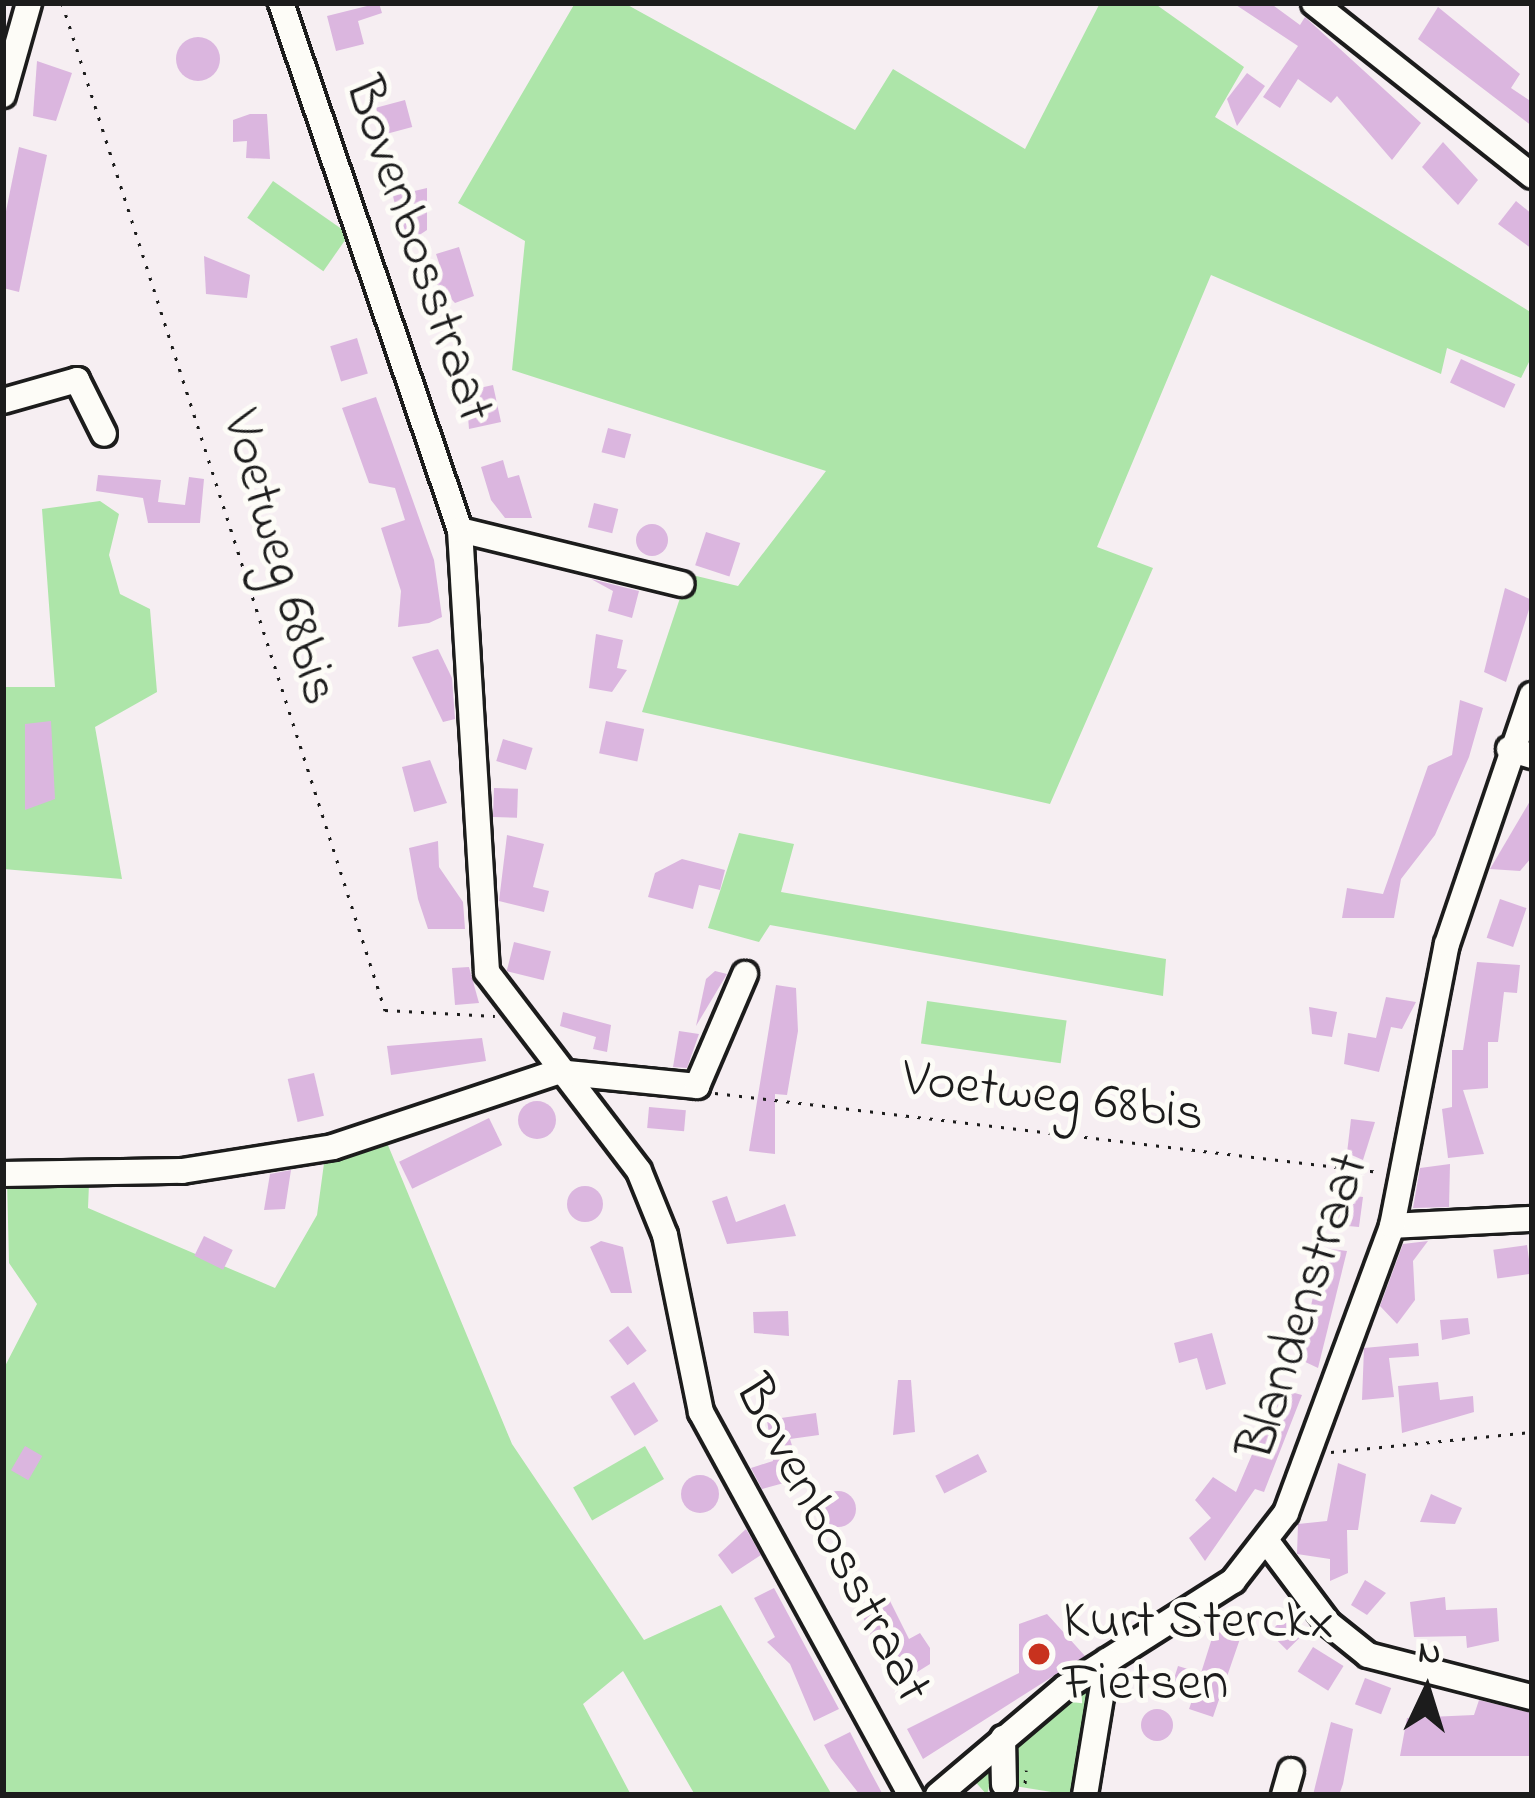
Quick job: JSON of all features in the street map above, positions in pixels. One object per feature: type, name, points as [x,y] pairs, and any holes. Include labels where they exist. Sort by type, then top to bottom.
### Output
[{"type":"street","points":[[3,95],[29,3]]},
{"type":"street","name":"Bovenbosstraat","points":[[281,3],[460,530],[473,613],[481,944],[513,1016],[652,1198],[701,1412],[911,1795]]},
{"type":"street","points":[[1314,3],[1532,176]]},
{"type":"street","points":[[3,400],[77,380],[104,434]]},
{"type":"street","points":[[460,530],[681,584]]},
{"type":"street","name":"Blandenstraat","points":[[938,1795],[1003,1738],[1107,1661],[1212,1597],[1268,1543],[1311,1454],[1392,1226],[1442,962],[1521,752],[1532,695]]},
{"type":"street","points":[[3,1174],[182,1171],[333,1147],[556,1072],[697,1086],[745,974]]},
{"type":"street","points":[[1392,1226],[1532,1219]]},
{"type":"street","points":[[1268,1543],[1328,1623],[1368,1655],[1532,1697]]},
{"type":"street","points":[[1085,1795],[1107,1661]]},
{"type":"street","points":[[1003,1738],[1004,1784]]},
{"type":"path","name":"Voetweg 68bis","points":[[62,3],[385,1010],[513,1016]]},
{"type":"path","name":"Voetweg 68bis","points":[[697,1086],[1402,1175]]},
{"type":"path","points":[[1311,1454],[1532,1432]]},
{"type":"green space","points":[[575,3],[624,3],[855,130],[893,69],[1025,149],[1100,3],[1154,3],[1244,67],[1215,117],[1532,313],[1532,356],[1521,378],[1447,348],[1441,374],[1211,275],[1097,547],[1153,568],[1050,804],[642,712],[688,574],[738,586],[826,471],[512,370],[525,241],[458,203]]},
{"type":"green space","points":[[273,181],[349,234],[323,271],[247,218]]},
{"type":"green space","points":[[100,501],[119,514],[109,555],[120,594],[150,609],[157,692],[95,727],[122,879],[3,869],[3,687],[55,687],[42,509]]},
{"type":"green space","points":[[739,833],[794,844],[781,892],[1166,959],[1163,996],[770,925],[759,942],[708,928]]},
{"type":"green space","points":[[927,1001],[1067,1021],[1061,1063],[921,1044]]},
{"type":"green space","points":[[385,1138],[512,1444],[644,1640],[721,1605],[832,1795],[695,1795],[623,1671],[583,1704],[631,1795],[3,1795],[3,1370],[37,1304],[9,1263],[7,1180],[89,1184],[88,1208],[275,1288],[317,1215],[325,1156]]},
{"type":"green space","points":[[645,1446],[664,1479],[592,1520],[573,1488]]},
{"type":"green space","points":[[1084,1688],[1094,1698],[1070,1795],[990,1782],[987,1795],[972,1778]]},
{"type":"building","points":[[379,3],[382,13],[358,21],[364,44],[336,51],[327,16]]},
{"type":"building","points":[[1233,3],[1270,3],[1300,25],[1305,17],[1421,123],[1392,160],[1337,96],[1331,103],[1298,79],[1280,108],[1263,97],[1298,46]]},
{"type":"building","points":[[1438,7],[1520,74],[1511,88],[1532,102],[1532,126],[1418,39]]},
{"type":"building","points":[[198,37],[213,44],[220,59],[213,74],[198,81],[183,74],[176,59],[183,44]]},
{"type":"building","points":[[37,61],[72,73],[56,121],[33,116]]},
{"type":"building","points":[[1247,73],[1265,86],[1237,126],[1227,99]]},
{"type":"building","points":[[405,100],[412,127],[383,135],[376,108]]},
{"type":"building","points":[[267,114],[270,159],[246,158],[247,141],[233,142],[233,120]]},
{"type":"building","points":[[1443,142],[1478,180],[1458,205],[1422,167]]},
{"type":"building","points":[[19,147],[47,155],[19,292],[3,288],[3,226]]},
{"type":"building","points":[[427,188],[427,230],[404,245],[393,196]]},
{"type":"building","points":[[1516,201],[1532,214],[1532,249],[1498,224]]},
{"type":"building","points":[[459,247],[474,296],[455,303],[427,274],[441,269],[436,254]]},
{"type":"building","points":[[204,256],[250,275],[247,298],[206,294]]},
{"type":"building","points":[[357,338],[368,373],[341,382],[330,346]]},
{"type":"building","points":[[1461,359],[1515,384],[1504,408],[1450,383]]},
{"type":"building","points":[[493,385],[501,422],[469,429],[466,391]]},
{"type":"building","points":[[376,397],[434,560],[442,617],[429,623],[398,627],[401,591],[381,528],[405,520],[395,488],[369,483],[342,408]]},
{"type":"building","points":[[608,428],[631,434],[625,458],[602,452]]},
{"type":"building","points":[[503,460],[508,478],[519,475],[532,518],[505,518],[491,500],[481,467]]},
{"type":"building","points":[[98,475],[161,480],[158,502],[185,505],[189,477],[204,479],[200,523],[148,523],[143,498],[96,491]]},
{"type":"building","points":[[594,503],[618,509],[612,533],[588,527]]},
{"type":"building","points":[[652,524],[664,528],[668,540],[664,552],[652,556],[640,552],[636,540],[640,528]]},
{"type":"building","points":[[706,532],[740,543],[729,576],[695,565]]},
{"type":"building","points":[[591,579],[639,591],[632,618],[608,611],[613,591]]},
{"type":"building","points":[[1505,588],[1532,600],[1506,682],[1484,672]]},
{"type":"building","points":[[596,634],[623,640],[617,668],[627,670],[612,692],[589,688]]},
{"type":"building","points":[[438,649],[452,678],[455,719],[443,722],[412,657]]},
{"type":"building","points":[[1460,700],[1483,708],[1469,757],[1435,835],[1401,879],[1394,918],[1342,918],[1347,888],[1383,894],[1428,766],[1452,755]]},
{"type":"building","points":[[51,721],[55,799],[25,810],[25,724]]},
{"type":"building","points":[[606,721],[644,729],[637,761],[599,753]]},
{"type":"building","points":[[503,739],[533,748],[526,770],[496,761]]},
{"type":"building","points":[[430,760],[447,803],[414,812],[402,767]]},
{"type":"building","points":[[494,788],[518,789],[517,818],[493,817]]},
{"type":"building","points":[[1530,801],[1532,857],[1520,871],[1490,869]]},
{"type":"building","points":[[507,835],[544,844],[533,887],[549,891],[544,912],[499,901]]},
{"type":"building","points":[[438,841],[439,867],[463,902],[465,929],[428,929],[418,899],[409,848]]},
{"type":"building","points":[[682,859],[725,870],[720,890],[699,885],[693,909],[648,897],[655,873]]},
{"type":"building","points":[[1500,899],[1526,908],[1513,947],[1487,938]]},
{"type":"building","points":[[514,942],[551,951],[544,980],[507,971]]},
{"type":"building","points":[[1477,962],[1520,965],[1517,993],[1504,992],[1498,1042],[1488,1042],[1488,1088],[1463,1090],[1484,1154],[1448,1158],[1442,1109],[1452,1107],[1452,1050],[1463,1050]]},
{"type":"building","points":[[469,967],[479,1003],[455,1005],[452,968]]},
{"type":"building","points":[[715,971],[727,974],[696,1026],[706,979]]},
{"type":"building","points":[[776,985],[796,988],[798,1031],[787,1095],[775,1094],[775,1154],[749,1151]]},
{"type":"building","points":[[1386,997],[1416,1002],[1402,1029],[1391,1027],[1379,1072],[1344,1064],[1348,1033],[1376,1038]]},
{"type":"building","points":[[1309,1007],[1337,1012],[1332,1037],[1312,1034]]},
{"type":"building","points":[[563,1012],[611,1025],[607,1052],[593,1049],[596,1037],[560,1026]]},
{"type":"building","points":[[679,1031],[699,1034],[687,1068],[673,1067]]},
{"type":"building","points":[[482,1038],[486,1061],[391,1075],[387,1046]]},
{"type":"building","points":[[314,1073],[324,1116],[298,1122],[288,1079]]},
{"type":"building","points":[[537,1101],[550,1107],[556,1120],[550,1133],[537,1139],[524,1133],[518,1120],[524,1107]]},
{"type":"building","points":[[649,1107],[686,1110],[684,1131],[647,1128]]},
{"type":"building","points":[[489,1118],[502,1145],[412,1189],[399,1162]]},
{"type":"building","points":[[1351,1119],[1375,1122],[1363,1160],[1347,1153]]},
{"type":"building","points":[[1450,1164],[1449,1207],[1413,1208],[1420,1168]]},
{"type":"building","points":[[291,1170],[285,1209],[264,1210],[270,1174]]},
{"type":"building","points":[[585,1186],[598,1191],[603,1204],[598,1217],[585,1222],[572,1217],[567,1204],[572,1191]]},
{"type":"building","points":[[1335,1194],[1363,1197],[1359,1227],[1337,1225]]},
{"type":"building","points":[[727,1196],[736,1222],[785,1204],[796,1236],[727,1244],[712,1201]]},
{"type":"building","points":[[204,1236],[233,1250],[223,1270],[194,1256]]},
{"type":"building","points":[[601,1241],[623,1247],[632,1293],[611,1293],[590,1247]]},
{"type":"building","points":[[1428,1241],[1413,1261],[1415,1300],[1397,1324],[1380,1306],[1403,1244]]},
{"type":"building","points":[[1527,1245],[1531,1274],[1497,1278],[1493,1250]]},
{"type":"building","points":[[1324,1248],[1347,1251],[1318,1368],[1299,1359]]},
{"type":"building","points":[[788,1311],[789,1336],[754,1333],[753,1312]]},
{"type":"building","points":[[1468,1318],[1470,1334],[1442,1340],[1440,1320]]},
{"type":"building","points":[[628,1326],[647,1351],[627,1365],[609,1340]]},
{"type":"building","points":[[1212,1333],[1226,1384],[1206,1390],[1197,1358],[1179,1363],[1174,1343]]},
{"type":"building","points":[[1418,1343],[1419,1356],[1389,1358],[1394,1397],[1362,1400],[1364,1348]]},
{"type":"building","points":[[898,1380],[911,1380],[915,1432],[893,1435]]},
{"type":"building","points":[[634,1382],[658,1421],[635,1436],[610,1397]]},
{"type":"building","points":[[1438,1382],[1440,1400],[1473,1396],[1474,1412],[1402,1433],[1398,1386]]},
{"type":"building","points":[[1280,1389],[1302,1395],[1264,1492],[1255,1489],[1205,1561],[1189,1538],[1211,1518],[1195,1500],[1213,1477],[1236,1492]]},
{"type":"building","points":[[816,1413],[819,1435],[790,1439],[802,1478],[762,1489],[751,1468],[773,1461],[767,1420]]},
{"type":"building","points":[[25,1446],[42,1456],[28,1480],[11,1470]]},
{"type":"building","points":[[978,1454],[987,1472],[944,1494],[935,1476]]},
{"type":"building","points":[[1338,1463],[1366,1474],[1358,1530],[1347,1530],[1348,1573],[1330,1581],[1330,1559],[1297,1554],[1298,1524],[1327,1521]]},
{"type":"building","points":[[700,1475],[713,1481],[719,1494],[713,1507],[700,1513],[687,1507],[681,1494],[687,1481]]},
{"type":"building","points":[[838,1491],[851,1496],[856,1509],[851,1522],[838,1527],[825,1522],[820,1509],[825,1496]]},
{"type":"building","points":[[1431,1494],[1462,1508],[1455,1524],[1420,1522]]},
{"type":"building","points":[[746,1529],[761,1555],[732,1574],[718,1555]]},
{"type":"building","points":[[1365,1580],[1386,1593],[1367,1615],[1351,1605]]},
{"type":"building","points":[[774,1588],[839,1709],[814,1721],[790,1664],[767,1642],[775,1637],[754,1598]]},
{"type":"building","points":[[887,1595],[909,1639],[920,1633],[930,1648],[930,1664],[893,1687],[859,1608]]},
{"type":"building","points":[[1445,1597],[1446,1610],[1497,1608],[1499,1641],[1467,1648],[1466,1636],[1414,1637],[1410,1602]]},
{"type":"building","points":[[1047,1614],[1085,1656],[923,1759],[907,1729],[1019,1673],[1019,1624]]},
{"type":"building","points":[[1287,1615],[1305,1633],[1287,1650],[1269,1633]]},
{"type":"building","points":[[1229,1629],[1242,1633],[1213,1717],[1189,1709],[1196,1689],[1173,1682],[1178,1666],[1201,1673],[1213,1635]]},
{"type":"building","points":[[1313,1647],[1344,1666],[1328,1691],[1298,1672]]},
{"type":"building","points":[[1365,1678],[1391,1688],[1381,1714],[1355,1704]]},
{"type":"building","points":[[1479,1700],[1532,1713],[1532,1756],[1400,1756],[1407,1718],[1474,1715]]},
{"type":"building","points":[[1157,1709],[1168,1714],[1173,1725],[1168,1736],[1157,1741],[1146,1736],[1141,1725],[1146,1714]]},
{"type":"building","points":[[1331,1722],[1353,1729],[1343,1784],[1339,1795],[1313,1795]]},
{"type":"building","points":[[850,1732],[883,1795],[860,1795],[824,1745]]},
{"type":"place","name":"Kurt Sterckx Fietsen","points":[[1039,1654]]}]
